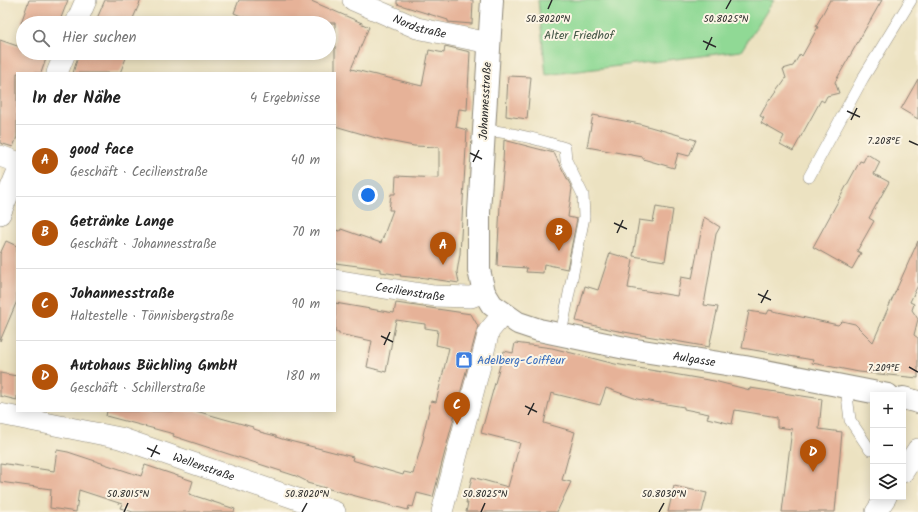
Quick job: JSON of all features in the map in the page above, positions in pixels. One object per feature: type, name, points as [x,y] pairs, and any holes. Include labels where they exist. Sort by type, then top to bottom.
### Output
[{"type":"main road","name":"Johannesstraße","points":[[492,0],[479,212],[479,270],[484,292],[492,305],[503,314]]},
{"type":"main road","name":"Aulgasse","points":[[503,314],[518,323],[539,330],[630,349],[744,368],[872,392]]},
{"type":"main road","points":[[906,399],[918,402]]},
{"type":"street","points":[[79,16],[86,0]]},
{"type":"street","name":"Nordstraße","points":[[353,0],[417,28],[489,43]]},
{"type":"street","points":[[57,72],[62,60]]},
{"type":"street","points":[[0,156],[16,162]]},
{"type":"street","points":[[0,214],[16,175]]},
{"type":"street","name":"Cecilienstraße","points":[[336,280],[434,296],[471,297],[484,292]]},
{"type":"street","points":[[442,512],[489,331],[503,314]]},
{"type":"street","name":"Wellenstraße","points":[[0,414],[120,438],[335,512]]},
{"type":"street","points":[[906,467],[918,449]]},
{"type":"street","points":[[876,512],[884,500]]},
{"type":"lane","points":[[809,177],[863,78],[911,0]]},
{"type":"lane","points":[[483,130],[503,131],[537,138],[565,148],[566,160],[583,195],[584,217],[561,334]]},
{"type":"lane","points":[[846,387],[850,420],[870,450]]},
{"type":"green space","name":"Alter Friedhof","points":[[538,0],[774,0],[741,51],[546,75]]},
{"type":"building","points":[[29,0],[68,0],[62,16],[23,16]]},
{"type":"building","points":[[105,0],[141,0],[134,16],[98,16]]},
{"type":"building","points":[[239,0],[309,0],[369,27],[351,69],[422,86],[429,50],[444,53],[445,46],[470,52],[467,110],[459,109],[456,127],[467,130],[460,254],[457,272],[459,283],[419,277],[400,276],[401,275],[381,272],[381,269],[336,263],[336,230],[340,231],[341,229],[381,243],[393,210],[389,210],[391,194],[395,194],[396,176],[439,178],[439,147],[414,146],[383,140],[336,126],[336,16],[241,16],[234,13]]},
{"type":"building","points":[[397,0],[473,0],[472,24],[448,22],[448,20],[397,4]]},
{"type":"building","points":[[830,0],[882,0],[835,82],[839,93],[827,96],[824,102],[821,100],[793,151],[780,144],[784,136],[761,123],[764,118],[760,116],[770,98],[771,99],[786,78],[783,69],[793,66],[800,54],[802,56],[818,27],[816,26]]},
{"type":"building","points":[[0,40],[16,46],[16,60],[46,60],[41,72],[16,72],[16,140],[13,147],[0,143]]},
{"type":"building","points":[[77,60],[125,60],[120,72],[73,72]]},
{"type":"building","points":[[508,76],[531,77],[527,119],[506,116]]},
{"type":"building","points":[[918,79],[918,119],[901,109]]},
{"type":"building","points":[[593,115],[640,124],[696,140],[689,156],[678,153],[674,168],[643,159],[643,157],[587,147]]},
{"type":"building","points":[[504,140],[554,153],[572,188],[568,217],[577,219],[567,269],[544,264],[543,273],[526,272],[527,268],[497,266],[504,162]]},
{"type":"building","points":[[867,154],[880,162],[874,174],[889,182],[869,218],[874,221],[857,251],[861,253],[852,269],[813,247],[860,161],[863,162]]},
{"type":"building","points":[[656,207],[673,210],[665,261],[633,256],[639,220],[653,222]]},
{"type":"building","points":[[704,217],[720,227],[716,234],[704,305],[718,307],[709,347],[613,330],[576,321],[585,286],[598,290],[610,253],[633,260],[628,288],[677,296],[681,277],[692,279]]},
{"type":"building","points":[[6,241],[16,246],[16,303],[0,341],[0,254]]},
{"type":"building","points":[[918,241],[918,285],[910,302],[914,304],[912,310],[918,319],[914,335],[918,338],[918,378],[859,372],[812,363],[813,360],[742,348],[749,311],[767,314],[769,310],[838,325],[842,321],[855,324],[873,342]]},
{"type":"building","points":[[336,303],[394,313],[396,303],[471,314],[478,326],[433,497],[417,493],[413,507],[409,506],[408,510],[307,483],[296,476],[173,436],[174,434],[106,416],[107,412],[200,412],[253,427],[260,432],[282,439],[353,457],[352,460],[403,475],[404,472],[413,474],[424,436],[431,401],[436,402],[449,348],[436,345],[438,330],[425,328],[425,324],[396,320],[386,372],[367,367],[372,341],[339,334],[339,332],[336,332]]},
{"type":"building","points":[[515,343],[552,348],[615,364],[714,381],[750,390],[750,388],[822,399],[819,429],[842,432],[835,512],[782,512],[792,429],[777,427],[777,417],[735,410],[732,424],[707,418],[709,414],[684,409],[684,407],[637,399],[606,388],[600,405],[551,393],[544,423],[575,432],[562,480],[571,482],[557,512],[466,512],[468,503],[466,503],[472,477],[508,487],[520,443],[481,433],[504,351],[513,353]]},
{"type":"building","points":[[0,373],[16,376],[16,400],[0,396]]},
{"type":"building","points":[[57,450],[68,452],[141,476],[145,465],[193,481],[189,494],[235,509],[234,512],[133,512],[120,508],[122,504],[79,490],[76,512],[50,508],[51,489],[0,482],[0,463],[54,471]]},
{"type":"building","points":[[674,486],[707,493],[702,512],[668,512]]},
{"type":"place","name":"Getränke Lange","points":[[559,251]]},
{"type":"place","name":"good face","points":[[443,265]]},
{"type":"place","name":"Adelberg-Coiffeur","points":[[464,360]]},
{"type":"place","name":"Johannesstraße","points":[[457,425]]},
{"type":"place","name":"Autohaus Büchling GmbH","points":[[813,472]]}]
